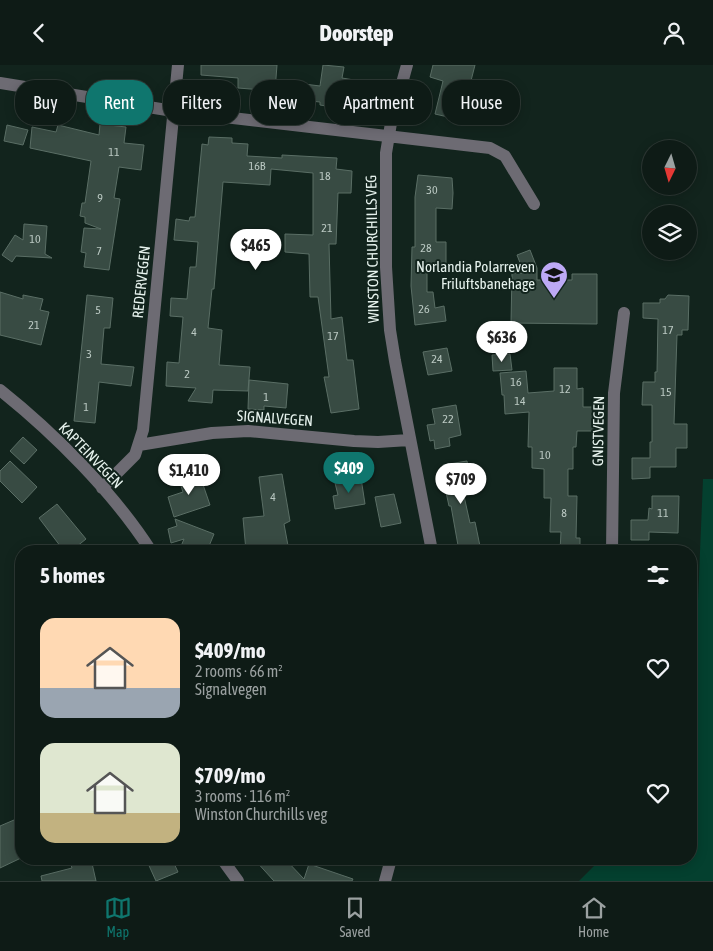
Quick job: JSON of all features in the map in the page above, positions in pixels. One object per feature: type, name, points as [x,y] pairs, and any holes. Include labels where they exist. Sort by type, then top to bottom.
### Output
[{"type":"street","name":"REDERVEGEN","points":[[176,80],[178,65]]},
{"type":"street","name":"WINSTON CHURCHILLS VEG","points":[[406,65],[386,153],[387,296],[395,361],[431,545]]},
{"type":"street","points":[[0,83],[163,109]]},
{"type":"street","points":[[240,119],[490,148],[498,151],[508,161],[534,204]]},
{"type":"street","name":"REDERVEGEN","points":[[102,488],[135,455],[143,430],[172,125]]},
{"type":"street","name":"GNISTVEGEN","points":[[612,545],[614,393],[624,313]]},
{"type":"street","name":"KAPTEINVEGEN","points":[[0,390],[58,443],[102,488],[145,545]]},
{"type":"street","name":"SIGNALVEGEN","points":[[139,445],[231,431],[378,443],[409,440]]},
{"type":"street","points":[[226,865],[238,881]]},
{"type":"street","points":[[386,881],[390,865]]},
{"type":"green space","points":[[703,479],[713,479],[713,881],[579,881],[595,865],[697,865],[697,625]]},
{"type":"building","points":[[201,65],[277,65],[276,80],[250,80],[250,89],[240,88],[240,80],[238,78],[201,75]]},
{"type":"building","points":[[323,65],[344,67],[342,78],[354,80],[325,80],[325,106],[320,105],[320,102],[315,101],[315,85],[320,86]]},
{"type":"building","points":[[433,65],[475,65],[471,80],[442,81],[430,77]]},
{"type":"building","points":[[442,85],[442,116],[435,114]]},
{"type":"building","points":[[7,125],[28,130],[23,145],[4,141]]},
{"type":"building","points":[[58,125],[99,135],[100,125],[126,127],[124,143],[144,145],[141,170],[119,167],[114,198],[120,199],[109,270],[84,267],[86,253],[81,252],[84,228],[101,229],[85,223],[85,217],[80,216],[82,203],[85,203],[91,161],[30,148],[32,127],[56,132]]},
{"type":"building","points":[[209,137],[232,138],[232,143],[248,144],[247,156],[282,158],[282,155],[337,158],[336,169],[352,171],[351,193],[338,193],[336,244],[329,244],[331,319],[342,317],[347,360],[353,360],[359,409],[331,413],[324,377],[329,377],[318,297],[310,297],[309,254],[285,252],[285,234],[313,235],[313,173],[271,169],[270,185],[223,182],[214,289],[212,289],[208,328],[222,330],[219,365],[250,367],[248,391],[213,390],[212,403],[188,401],[196,388],[166,386],[167,362],[179,363],[183,317],[170,316],[171,298],[187,299],[190,267],[196,267],[198,242],[174,240],[176,219],[189,221],[190,217],[195,217],[202,144],[208,145]]},
{"type":"building","points":[[418,175],[452,178],[453,193],[452,209],[436,208],[436,242],[446,242],[446,263],[427,264],[427,292],[433,292],[435,308],[444,306],[446,321],[415,325],[411,286],[412,247],[415,247],[415,197]]},
{"type":"building","points":[[24,224],[47,226],[45,254],[52,258],[16,256],[12,262],[2,255],[15,235],[23,240]]},
{"type":"building","points":[[530,250],[537,268],[537,280],[572,280],[572,274],[597,274],[597,324],[511,323],[512,273],[524,273],[517,255]]},
{"type":"building","points":[[0,292],[23,299],[23,295],[43,299],[40,310],[49,312],[41,345],[0,335]]},
{"type":"building","points":[[87,295],[113,298],[110,328],[104,328],[101,364],[134,367],[131,386],[99,382],[95,423],[74,421]]},
{"type":"building","points":[[668,295],[689,296],[688,330],[682,330],[682,335],[677,335],[674,424],[687,424],[687,448],[676,448],[676,467],[650,467],[650,478],[632,479],[632,458],[650,458],[652,405],[642,405],[643,382],[655,382],[655,372],[657,372],[658,319],[643,318],[643,303],[660,303],[660,299],[665,299]]},
{"type":"building","points":[[447,348],[452,371],[428,375],[423,352]]},
{"type":"building","points":[[510,354],[512,370],[493,371],[492,355]]},
{"type":"building","points":[[554,368],[577,368],[577,389],[583,388],[583,407],[597,407],[597,431],[577,431],[576,447],[573,447],[573,469],[568,469],[568,496],[577,496],[576,538],[580,538],[580,545],[560,545],[561,532],[550,532],[551,498],[544,498],[544,469],[532,468],[532,447],[528,447],[529,412],[505,414],[500,373],[526,371],[528,393],[554,391]]},
{"type":"building","points":[[249,380],[288,384],[286,408],[264,406],[264,410],[248,409]]},
{"type":"building","points":[[456,405],[461,435],[449,438],[450,446],[435,449],[434,440],[430,441],[427,425],[435,424],[432,409]]},
{"type":"building","points":[[23,437],[37,450],[24,464],[10,451]]},
{"type":"building","points":[[10,461],[37,487],[22,503],[0,481],[0,471]]},
{"type":"building","points":[[467,461],[473,494],[464,496],[470,523],[475,522],[480,545],[458,545],[451,506],[449,506],[444,483],[447,482],[443,465]]},
{"type":"building","points":[[199,473],[210,505],[174,517],[168,497],[183,492],[179,480]]},
{"type":"building","points":[[282,474],[290,521],[284,524],[288,545],[245,545],[243,518],[264,516],[259,477]]},
{"type":"building","points":[[361,478],[365,504],[335,509],[333,496],[338,495],[335,483]]},
{"type":"building","points":[[394,494],[401,523],[381,527],[375,497]]},
{"type":"building","points":[[652,496],[679,496],[678,533],[649,532],[649,540],[631,540],[631,520],[648,520],[649,508],[652,509]]},
{"type":"building","points":[[57,504],[86,539],[78,545],[59,545],[39,518]]},
{"type":"building","points":[[175,519],[214,534],[209,545],[182,545],[184,539],[171,543],[168,529],[177,526]]},
{"type":"building","points":[[15,820],[15,861],[0,868],[0,826]]},
{"type":"building","points":[[71,865],[92,865],[96,881],[42,881],[41,876],[72,868]]},
{"type":"building","points":[[149,865],[175,865],[178,872],[156,881]]},
{"type":"building","points":[[259,865],[291,865],[304,879],[309,865],[312,865],[353,879],[352,881],[274,881]]},
{"type":"place","name":"Norlandia Polarreven Friluftsbanehage","points":[[554,299]]}]
